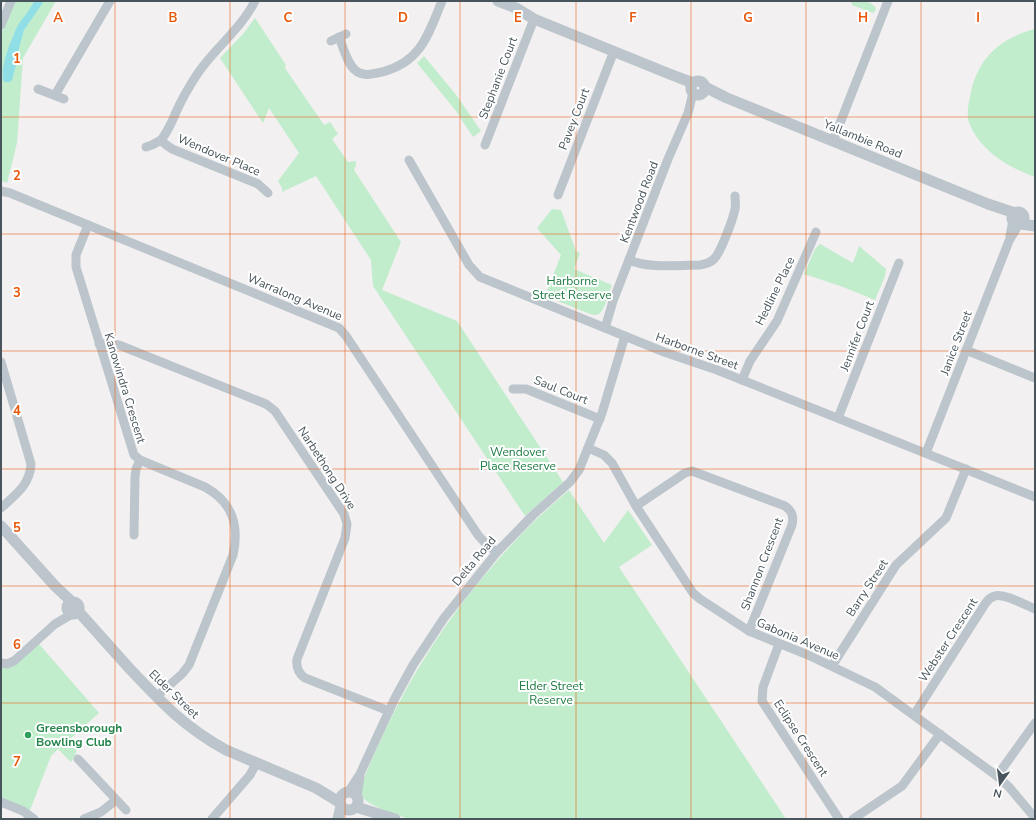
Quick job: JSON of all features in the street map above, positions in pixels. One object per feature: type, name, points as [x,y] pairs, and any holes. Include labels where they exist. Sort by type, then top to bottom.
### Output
[{"type":"street","points":[[1,25],[11,1]]},
{"type":"street","points":[[55,95],[110,1]]},
{"type":"street","name":"Wendover Place","points":[[146,146],[152,145],[161,140],[171,125],[184,97],[197,75],[210,57],[243,21],[254,1]]},
{"type":"street","points":[[339,37],[350,63],[356,70],[368,75],[386,71],[402,64],[418,52],[428,34],[442,1]]},
{"type":"street","name":"Yallambie Road","points":[[488,1],[514,14],[534,19],[667,73],[697,90],[727,98],[988,204],[1017,220],[1035,226]]},
{"type":"street","name":"Yallambie Road","points":[[498,1],[516,8],[534,19]]},
{"type":"street","points":[[833,141],[888,1]]},
{"type":"street","name":"Stephanie Court","points":[[485,145],[534,19]]},
{"type":"street","name":"Pavey Court","points":[[558,195],[614,52]]},
{"type":"street","points":[[38,89],[64,99]]},
{"type":"street","name":"Kentwood Road","points":[[602,327],[668,159],[697,90]]},
{"type":"street","name":"Wendover Place","points":[[161,140],[172,149],[258,184],[268,193]]},
{"type":"street","name":"Harborne Street","points":[[409,160],[469,265],[476,273],[485,279],[628,338],[742,380],[1035,497]]},
{"type":"street","name":"Warralong Avenue","points":[[1,188],[6,192],[339,328],[346,336],[478,535],[495,555]]},
{"type":"street","points":[[629,260],[647,265],[708,264],[718,253],[732,217],[735,196]]},
{"type":"street","name":"Yallambie Road","points":[[1017,220],[1035,222]]},
{"type":"street","name":"Janice Street","points":[[926,453],[1017,220]]},
{"type":"street","name":"Kanowindra Crescent","points":[[88,225],[78,250],[76,262],[78,273],[134,455],[140,460],[205,487],[213,492],[220,498],[230,511],[235,526],[235,547],[231,560],[188,665],[182,674],[156,698]]},
{"type":"street","name":"Hedline Place","points":[[742,380],[750,361],[777,321],[816,232]]},
{"type":"street","name":"Jennifer Court","points":[[838,418],[899,263]]},
{"type":"street","name":"Delta Road","points":[[342,819],[360,774],[389,711],[413,665],[441,623],[456,602],[495,555],[526,522],[570,482],[579,470],[600,419],[613,374],[628,338]]},
{"type":"street","name":"Narbethong Drive","points":[[99,344],[111,343],[119,345],[266,404],[275,411],[344,514],[347,524],[345,538],[298,659],[297,669],[305,678],[389,711]]},
{"type":"street","points":[[966,350],[1035,378]]},
{"type":"street","points":[[1,362],[31,464],[30,475],[24,486],[1,508]]},
{"type":"street","name":"Saul Court","points":[[513,389],[526,389],[600,419]]},
{"type":"street","name":"Gabonia Avenue","points":[[588,448],[599,452],[608,459],[636,506],[693,593],[705,603],[749,631],[832,666],[875,687],[997,776],[1009,787],[1035,818]]},
{"type":"street","points":[[134,535],[135,476],[140,460]]},
{"type":"street","name":"Barry Street","points":[[832,666],[896,565],[946,518],[966,469]]},
{"type":"street","name":"Shannon Crescent","points":[[636,506],[685,473],[692,471],[789,509],[793,517],[792,525],[749,631]]},
{"type":"street","name":"Elder Street","points":[[1,526],[55,586],[72,609],[93,628],[156,698],[198,734],[226,750],[256,764],[393,818]]},
{"type":"street","name":"Webster Crescent","points":[[914,715],[990,598],[1000,595],[1035,609]]},
{"type":"street","points":[[1,663],[7,664],[14,661],[72,609]]},
{"type":"street","name":"Eclipse Crescent","points":[[779,644],[763,687],[762,697],[764,705],[839,819]]},
{"type":"street","points":[[997,776],[1035,723]]},
{"type":"street","points":[[853,819],[902,786],[940,734]]},
{"type":"street","points":[[77,758],[126,810]]},
{"type":"street","points":[[212,819],[250,775],[256,764]]},
{"type":"street","points":[[84,819],[101,812],[116,800]]},
{"type":"street","name":"Delta Road","points":[[338,819],[349,801]]},
{"type":"street","points":[[1,802],[22,811],[34,819]]},
{"type":"green space","points":[[15,1],[56,1],[23,58],[17,143],[7,183],[1,181],[1,34]]},
{"type":"green space","points":[[851,1],[865,2],[874,5],[876,8],[875,11],[873,13],[852,5]]},
{"type":"green space","name":"Wendover Place Reserve","points":[[255,18],[286,65],[285,68],[324,125],[330,122],[338,134],[332,139],[348,162],[356,161],[354,170],[401,242],[382,290],[457,321],[563,482],[525,516],[373,286],[371,260],[316,176],[282,192],[282,188],[278,181],[299,153],[269,108],[263,123],[220,58],[243,34]]},
{"type":"green space","points":[[1035,29],[1035,177],[1015,169],[989,151],[975,134],[970,125],[968,115],[973,84],[978,72],[991,52],[1010,38]]},
{"type":"green space","points":[[424,56],[457,96],[481,131],[473,137],[456,111],[417,63]]},
{"type":"green space","name":"Harborne Street Reserve","points":[[552,209],[561,210],[576,251],[580,253],[574,269],[612,285],[604,308],[598,315],[590,314],[545,296],[561,255],[537,228]]},
{"type":"green space","points":[[820,244],[853,263],[859,246],[886,269],[885,276],[875,300],[843,287],[804,274],[815,249]]},
{"type":"green space","name":"Elder Street Reserve","points":[[569,490],[604,543],[628,510],[652,545],[619,567],[786,819],[409,819],[376,807],[365,800],[362,796],[362,783],[392,716],[427,654],[468,596],[491,568],[535,520]]},
{"type":"green space","points":[[39,644],[99,713],[69,740],[77,749],[71,762],[58,749],[51,756],[30,810],[1,798],[1,667]]},
{"type":"water","points":[[34,1],[44,1],[24,30],[12,80],[10,82],[4,82],[3,66],[8,49],[17,27]]},
{"type":"place","name":"Greensborough Bowling Club","points":[[28,735]]}]
